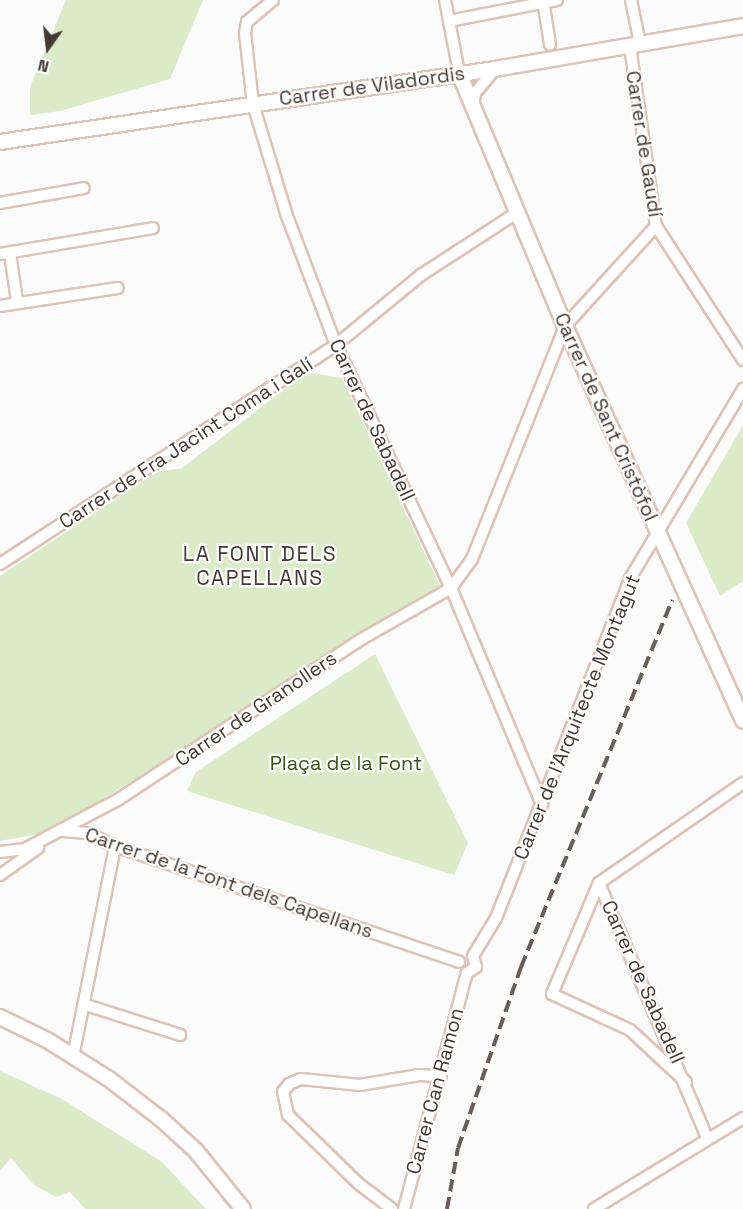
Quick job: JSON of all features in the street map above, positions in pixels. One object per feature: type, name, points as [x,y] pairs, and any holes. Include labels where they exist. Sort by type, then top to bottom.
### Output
[{"type":"street","name":"Carrer de Sabadell","points":[[273,0],[247,22],[245,33],[253,104],[287,216],[336,345],[451,588],[542,805]]},
{"type":"street","name":"Carrer de Sant Cristòfol","points":[[445,0],[459,73],[472,112],[565,326],[743,721]]},
{"type":"street","points":[[448,21],[500,5],[557,0]]},
{"type":"street","name":"Carrer de Gaudí","points":[[631,0],[656,226],[743,360]]},
{"type":"street","points":[[543,1],[550,44]]},
{"type":"street","name":"Carrer de Viladordis","points":[[0,142],[495,69],[743,26]]},
{"type":"street","points":[[472,112],[475,93],[495,69]]},
{"type":"street","points":[[0,203],[84,188]]},
{"type":"street","name":"Carrer de Fra Jacint Coma i Galí","points":[[0,564],[336,345],[422,275],[516,214]]},
{"type":"street","points":[[451,588],[472,559],[565,326],[656,226]]},
{"type":"street","points":[[18,301],[5,253],[153,228]]},
{"type":"street","points":[[0,306],[18,301],[41,302],[118,288]]},
{"type":"street","name":"Carrer de l'Arquitecte Montagut","points":[[473,956],[496,918],[631,577],[743,389]]},
{"type":"street","name":"Carrer de Granollers","points":[[62,831],[197,750],[360,640],[451,588]]},
{"type":"street","points":[[708,1138],[686,1082],[630,1030],[552,994],[599,883],[743,783]]},
{"type":"street","points":[[0,875],[62,831]]},
{"type":"street","name":"Carrer de la Font dels Capellans","points":[[0,852],[25,849],[62,831],[87,833],[115,846],[459,962]]},
{"type":"street","points":[[73,1056],[86,1005],[115,846]]},
{"type":"street","name":"Carrer de Sabadell","points":[[599,883],[686,1082]]},
{"type":"street","points":[[464,956],[473,956],[476,967],[467,973],[460,969],[459,962],[464,956]]},
{"type":"street","name":"Carrer Can Ramon","points":[[404,1209],[467,973]]},
{"type":"street","points":[[86,1005],[180,1035]]},
{"type":"street","points":[[0,1017],[73,1056],[161,1119],[196,1151],[243,1209]]},
{"type":"street","points":[[392,1209],[359,1184],[288,1116],[283,1092],[288,1084],[301,1079],[360,1085],[419,1075],[441,1076]]},
{"type":"street","points":[[594,1209],[743,1118]]},
{"type":"green space","points":[[66,0],[203,0],[170,79],[60,111],[30,115],[30,87]]},
{"type":"green space","points":[[307,372],[342,378],[441,588],[50,832],[0,841],[0,576],[156,472],[182,468]]},
{"type":"green space","points":[[743,425],[743,581],[720,596],[686,523]]},
{"type":"green space","name":"Plaça de la Font","points":[[375,654],[468,843],[454,875],[187,791],[196,772]]},
{"type":"green space","points":[[0,1071],[62,1099],[162,1162],[206,1209],[85,1209],[70,1192],[56,1197],[34,1185],[11,1158],[0,1171]]},
{"type":"railway","points":[[447,1209],[458,1148],[521,967],[672,600]]},
{"type":"district","name":"LA FONT DELS CAPELLANS","points":[[260,566]]}]
